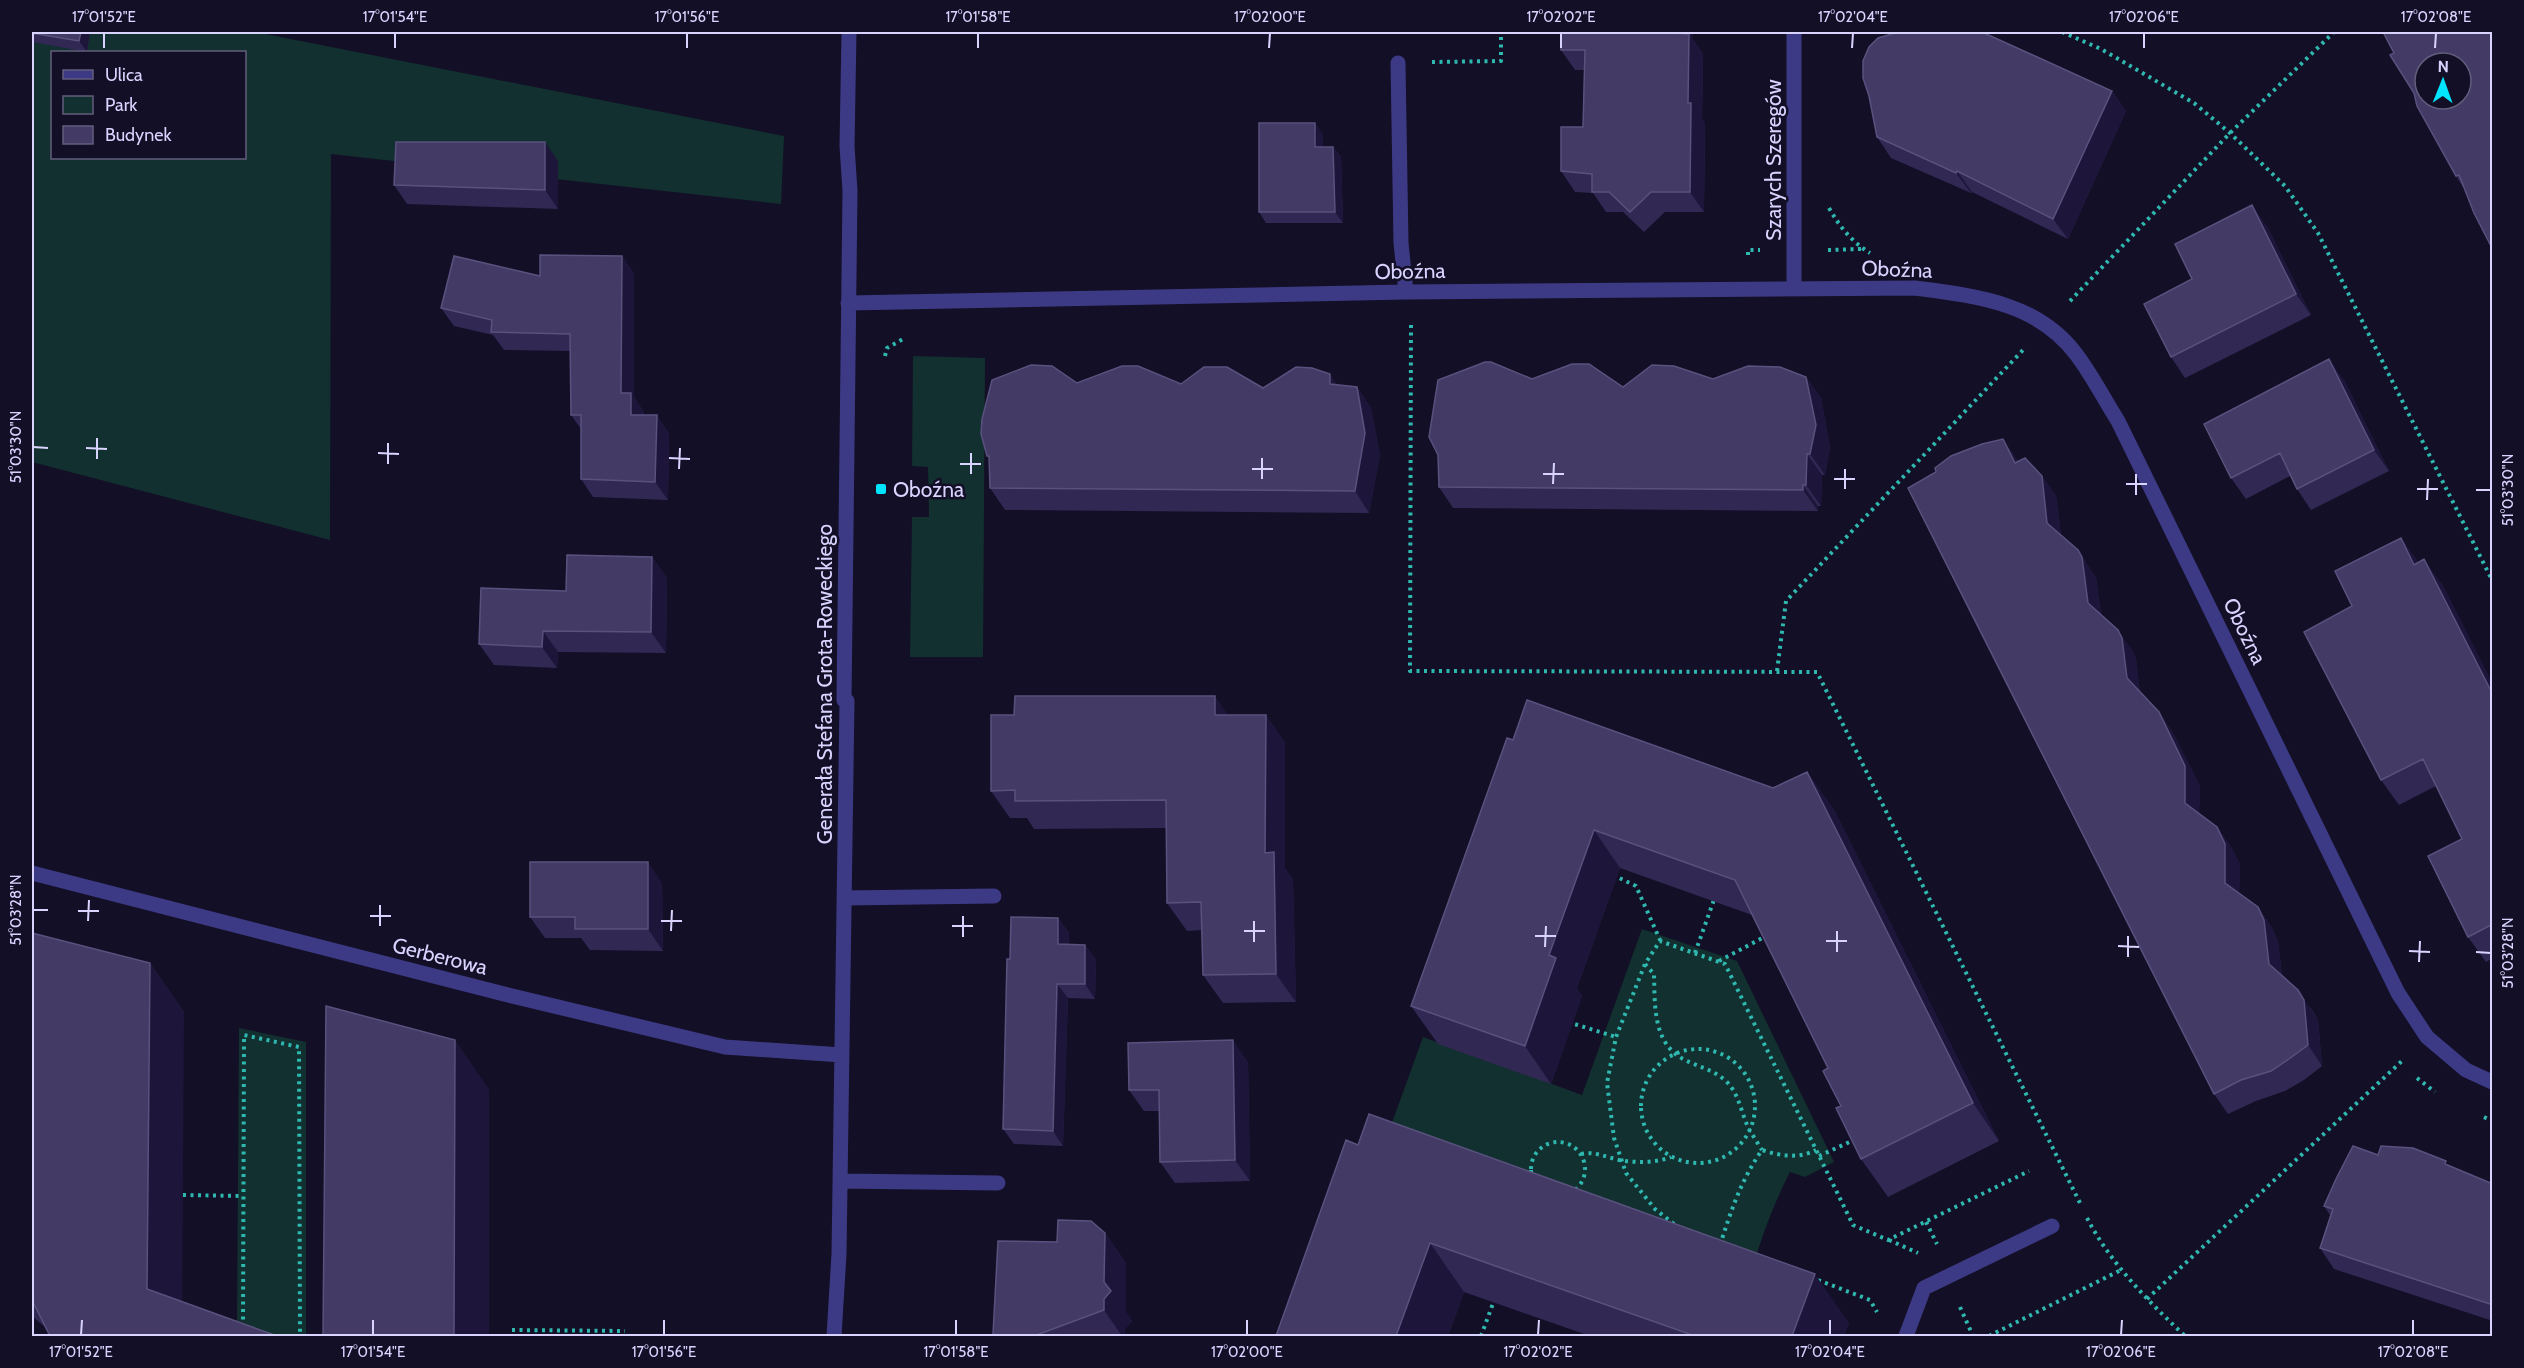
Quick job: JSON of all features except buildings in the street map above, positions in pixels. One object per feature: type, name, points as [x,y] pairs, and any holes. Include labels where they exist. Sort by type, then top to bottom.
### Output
[{"type":"street","name":"Generała Stefana Grota-Roweckiego","points":[[834,1336],[840,1181],[844,898],[849,32]]},
{"type":"street","name":"Szarych Szeregów","points":[[1794,32],[1794,289]]},
{"type":"street","points":[[1398,63],[1401,243],[1406,292]]},
{"type":"street","name":"Oboźna","points":[[848,303],[1406,292],[1915,288],[1978,296],[2012,306],[2048,325],[2076,353],[2118,421],[2398,993],[2427,1037],[2466,1070],[2493,1082]]},
{"type":"street","name":"Gerberowa","points":[[32,873],[508,995],[725,1047],[842,1055]]},
{"type":"street","points":[[844,898],[994,896]]},
{"type":"street","points":[[840,1181],[998,1183]]},
{"type":"street","points":[[1906,1336],[1924,1288],[2052,1226]]},
{"type":"path","points":[[1398,63],[1501,61],[1501,32]]},
{"type":"path","points":[[2062,32],[2101,49],[2194,103],[2230,133],[2285,186],[2318,233],[2493,580]]},
{"type":"path","points":[[1777,671],[1786,601],[2230,133],[2334,32]]},
{"type":"path","points":[[1406,292],[1412,357],[1410,671],[1817,672],[2096,1234],[2121,1270],[2185,1336]]},
{"type":"path","points":[[2013,345],[2030,358]]},
{"type":"path","points":[[1603,872],[1627,880],[1636,886],[1660,940],[1725,964],[1853,1225],[1923,1255]]},
{"type":"path","points":[[1695,953],[1717,891]]},
{"type":"path","points":[[1718,962],[1772,933]]},
{"type":"path","points":[[1660,940],[1645,964],[1616,1037],[1607,1083],[1614,1138],[1626,1173],[1654,1209],[1676,1226]]},
{"type":"path","points":[[1645,964],[1654,974],[1658,1030],[1682,1059],[1711,1070],[1727,1082],[1741,1105],[1750,1130],[1762,1150],[1781,1156],[1806,1155],[1816,1150]]},
{"type":"path","points":[[1563,1020],[1616,1037]]},
{"type":"path","points":[[243,1336],[244,1035],[299,1047],[300,1336]]},
{"type":"path","points":[[2147,1299],[2427,1037]]},
{"type":"path","points":[[1693,1048],[1713,1050],[1731,1059],[1745,1073],[1754,1091],[1755,1111],[1750,1130],[1738,1147],[1722,1158],[1703,1163],[1683,1162],[1671,1156],[1651,1138],[1642,1121],[1641,1101],[1646,1081],[1657,1065],[1675,1053],[1693,1048]]},
{"type":"path","points":[[2395,1052],[2401,1062],[2439,1095]]},
{"type":"path","points":[[2475,1113],[2493,1121]]},
{"type":"path","points":[[1819,1156],[1859,1137]]},
{"type":"path","points":[[1553,1142],[1569,1144],[1581,1154],[1585,1165],[1584,1176],[1579,1186],[1570,1193],[1555,1196],[1542,1191],[1532,1179],[1531,1164],[1539,1150],[1553,1142]]},
{"type":"path","points":[[1719,1245],[1738,1192],[1762,1150]]},
{"type":"path","points":[[1581,1154],[1588,1152],[1621,1160],[1658,1162],[1671,1156]]},
{"type":"path","points":[[1888,1240],[2029,1171]]},
{"type":"path","points":[[183,1195],[243,1196]]},
{"type":"path","points":[[1926,1222],[1938,1246],[1938,1251]]},
{"type":"path","points":[[1711,1242],[1728,1248]]},
{"type":"path","points":[[1989,1336],[2121,1270]]},
{"type":"path","points":[[1809,1277],[1870,1300],[1878,1315]]},
{"type":"path","points":[[1481,1336],[1498,1292]]},
{"type":"path","points":[[512,1330],[625,1331]]},
{"type":"green space","points":[[32,32],[255,32],[784,136],[781,204],[331,154],[330,540],[32,462]]},
{"type":"green space","points":[[913,356],[985,358],[983,657],[910,657],[912,517],[929,517],[928,467],[912,466]]},
{"type":"green space","points":[[1642,929],[1737,961],[1834,1162],[1805,1177],[1790,1172],[1766,1228],[1748,1286],[1380,1156],[1423,1037],[1582,1095]]},
{"type":"green space","points":[[239,1028],[306,1042],[306,1336],[271,1336],[237,1324]]},
{"type":"place","name":"Oboźna","points":[[881,489]]}]
